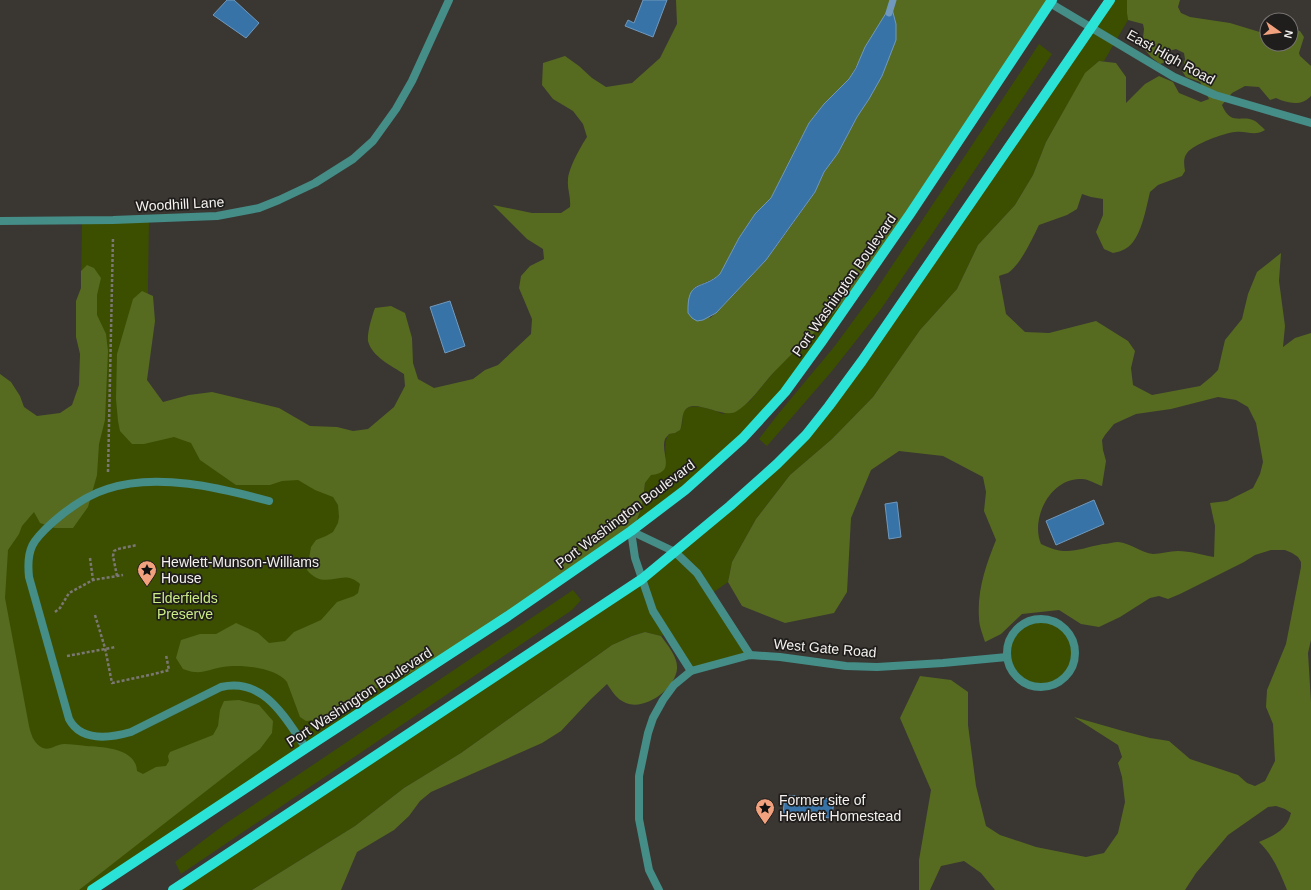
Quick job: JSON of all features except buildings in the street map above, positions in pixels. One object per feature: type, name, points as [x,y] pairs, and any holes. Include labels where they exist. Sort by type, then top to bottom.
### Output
[{"type":"main road","points":[[173,890],[642,579],[730,506],[777,464],[806,435],[830,406],[1110,0]]},
{"type":"main road","name":"Port Washington Boulevard","points":[[92,890],[508,616],[631,531],[685,490],[743,438],[785,392],[822,342],[910,214],[1051,1]]},
{"type":"street","name":"Woodhill Lane","points":[[0,221],[113,220],[217,216],[259,208],[315,183],[353,159],[373,141],[396,109],[412,81],[449,0]]},
{"type":"street","name":"East High Road","points":[[1051,1],[1091,27],[1174,77],[1192,86],[1239,103],[1311,123]]},
{"type":"street","points":[[269,501],[216,488],[187,484],[157,482],[125,484],[108,488],[92,495],[62,514],[44,531],[32,545],[30,550],[28,562],[29,577],[69,719],[72,725],[82,733],[91,736],[103,737],[116,736],[131,732],[222,687],[241,685],[261,693],[276,706],[306,748]]},
{"type":"street","points":[[631,531],[675,552],[697,573],[750,655]]},
{"type":"street","points":[[631,531],[635,558],[652,611],[691,671],[674,685],[663,700],[653,718],[648,732],[639,776],[639,819],[649,870],[659,890]]},
{"type":"street","points":[[1039,619],[1048,619],[1057,622],[1065,628],[1071,636],[1075,646],[1076,656],[1068,675],[1061,682],[1042,688],[1031,686],[1022,682],[1009,666],[1007,657],[1007,647],[1015,631],[1030,621],[1039,619]]},
{"type":"street","name":"West Gate Road","points":[[691,671],[750,655],[780,657],[846,666],[943,663],[1007,657]]},
{"type":"path","points":[[108,488],[113,220]]},
{"type":"path","points":[[117,576],[113,556],[114,551],[137,545]]},
{"type":"path","points":[[90,558],[93,580]]},
{"type":"path","points":[[42,620],[50,617],[60,608],[69,593],[93,580],[123,575]]},
{"type":"path","points":[[95,615],[105,648],[112,683],[169,670],[166,655]]},
{"type":"path","points":[[52,658],[116,646]]},
{"type":"green space","points":[[676,0],[1052,0],[854,290],[825,322],[774,372],[743,407],[731,413],[695,406],[689,407],[685,410],[680,430],[669,434],[665,439],[666,466],[659,473],[651,475],[645,483],[642,506],[634,528],[447,656],[355,698],[327,715],[315,720],[306,721],[300,717],[287,682],[282,677],[274,673],[248,666],[230,666],[198,672],[183,669],[176,658],[181,640],[200,634],[216,634],[236,623],[258,633],[269,643],[285,641],[294,632],[321,620],[337,602],[358,593],[360,584],[347,577],[327,580],[321,579],[314,576],[307,570],[311,547],[316,540],[333,532],[338,523],[338,505],[333,497],[315,490],[298,480],[282,481],[270,485],[236,485],[200,460],[191,443],[174,437],[144,444],[132,444],[120,431],[116,399],[117,354],[133,299],[142,291],[153,296],[155,321],[147,380],[163,402],[189,395],[212,392],[279,408],[310,426],[337,427],[353,431],[368,429],[394,407],[405,386],[404,374],[378,356],[370,347],[368,341],[369,329],[375,308],[391,306],[405,313],[412,338],[413,363],[418,379],[434,388],[473,379],[485,370],[498,365],[531,334],[532,319],[519,288],[521,276],[530,266],[544,259],[543,249],[527,239],[493,205],[532,213],[561,213],[570,207],[568,183],[570,170],[587,137],[583,124],[573,111],[553,99],[542,85],[543,63],[565,56],[592,78],[606,87],[632,83],[660,58],[677,24]],"holes":[[[891,5],[869,99],[857,117],[838,153],[824,172],[815,192],[791,226],[766,260],[710,318],[694,288],[720,274],[739,238],[755,214],[771,198],[809,123],[824,104],[849,79]]]},
{"type":"green space","points":[[1111,0],[1127,0],[1128,20],[1104,61],[1099,61],[1085,74],[1046,142],[1033,175],[1015,205],[978,245],[957,289],[920,330],[873,397],[832,439],[790,475],[756,519],[732,562],[728,582],[711,594],[750,655],[691,671],[667,633],[661,636],[645,632],[632,636],[612,645],[461,753],[404,788],[355,826],[252,890],[173,890],[642,579],[806,435]]},
{"type":"green space","points":[[1127,0],[1180,0],[1178,7],[1181,13],[1190,17],[1230,23],[1259,32],[1259,52],[1299,52],[1300,31],[1304,37],[1299,53],[1300,56],[1311,66],[1311,96],[1303,102],[1294,103],[1276,98],[1270,100],[1259,87],[1245,86],[1232,93],[1222,105],[1225,112],[1233,118],[1250,119],[1255,121],[1265,130],[1257,133],[1239,132],[1224,134],[1196,146],[1187,153],[1184,164],[1185,171],[1182,176],[1158,185],[1150,192],[1145,215],[1139,232],[1131,245],[1125,249],[1113,253],[1104,249],[1096,232],[1103,215],[1103,199],[1082,194],[1077,209],[1067,215],[1039,225],[1026,251],[1017,264],[1008,273],[999,276],[1006,314],[1025,332],[1049,333],[1096,321],[1128,341],[1135,351],[1131,368],[1133,385],[1152,395],[1200,386],[1218,370],[1225,340],[1242,319],[1248,294],[1257,272],[1281,253],[1279,281],[1285,326],[1283,347],[1295,338],[1311,333],[1311,640],[1308,653],[1311,702],[1311,890],[1287,890],[1272,858],[1259,842],[1280,831],[1287,824],[1291,813],[1276,806],[1268,807],[1228,835],[1196,873],[1185,890],[995,890],[981,873],[964,861],[941,866],[930,890],[919,890],[919,860],[931,790],[900,718],[920,676],[951,680],[968,692],[968,725],[976,786],[986,826],[1000,835],[1036,847],[1086,857],[1104,853],[1118,833],[1125,802],[1122,777],[1118,763],[1122,757],[1118,745],[1074,717],[1150,738],[1169,741],[1190,759],[1238,775],[1247,783],[1255,786],[1265,781],[1275,761],[1273,724],[1266,707],[1267,690],[1286,644],[1301,567],[1301,562],[1298,557],[1285,550],[1271,550],[1255,555],[1244,562],[1168,599],[1159,596],[1150,598],[1120,617],[1099,627],[1081,624],[1059,610],[1022,614],[1001,634],[985,642],[979,621],[979,598],[986,568],[996,540],[984,511],[986,492],[983,477],[943,456],[899,451],[871,470],[851,518],[847,592],[834,613],[785,623],[742,606],[728,582],[732,562],[756,519],[790,475],[832,439],[873,397],[920,330],[957,289],[978,245],[1015,205],[1033,175],[1046,142],[1085,73],[1099,61],[1116,63],[1126,77],[1126,103],[1145,84],[1159,76],[1173,82],[1179,93],[1201,102],[1209,99],[1200,82],[1186,77],[1182,71],[1185,59],[1184,53],[1176,49],[1169,51],[1166,62],[1160,64],[1151,57],[1142,46],[1144,29],[1143,24],[1128,20]],"holes":[[[1218,397],[1236,400],[1248,407],[1256,423],[1263,462],[1260,474],[1253,488],[1227,501],[1210,503],[1215,526],[1214,557],[1182,551],[1153,554],[1118,542],[1072,551],[1058,550],[1041,544],[1038,534],[1038,523],[1041,511],[1053,492],[1061,485],[1071,480],[1084,479],[1102,486],[1106,461],[1102,440],[1114,424],[1136,414],[1171,409]]]},
{"type":"green space","points":[[1039,44],[1052,54],[932,234],[881,309],[832,371],[767,446],[759,439],[834,347],[876,290]]},
{"type":"green space","name":"Elderfields Preserve","points":[[149,219],[146,416],[273,413],[447,656],[92,890],[0,890],[0,420],[79,418],[82,221]]},
{"type":"green space","points":[[87,265],[94,268],[101,278],[97,295],[97,315],[106,334],[108,351],[105,420],[99,444],[97,475],[88,507],[73,528],[55,528],[40,523],[34,512],[22,526],[19,534],[8,550],[5,598],[29,726],[32,735],[36,743],[47,749],[61,744],[67,744],[118,750],[131,758],[135,763],[137,771],[143,774],[156,767],[166,766],[169,761],[168,756],[170,752],[213,735],[218,726],[220,710],[224,701],[239,700],[259,705],[273,721],[272,733],[260,749],[79,890],[0,890],[0,374],[11,382],[20,396],[24,407],[37,416],[60,413],[72,405],[79,385],[80,354],[76,337],[76,301],[81,288],[81,271]]},
{"type":"green space","points":[[854,290],[822,339],[743,438],[634,528],[642,506],[645,483],[666,457],[666,440],[669,434],[675,433],[681,427],[684,411],[687,408],[697,406],[723,414],[749,402],[778,367],[821,326]]},
{"type":"green space","points":[[573,590],[581,600],[572,610],[181,874],[175,862],[225,824]]},
{"type":"green space","points":[[1034,619],[1048,619],[1060,625],[1069,634],[1075,646],[1073,666],[1065,677],[1054,685],[1048,687],[1034,687],[1028,685],[1017,677],[1009,666],[1007,660],[1007,646],[1009,640],[1017,629],[1028,621]]},
{"type":"green space","points":[[645,632],[661,636],[676,660],[677,669],[675,677],[665,691],[658,696],[642,704],[634,705],[626,703],[617,697],[607,684],[561,731],[542,743],[431,792],[420,801],[409,816],[394,830],[357,852],[341,890],[252,890],[355,826],[404,788],[461,753],[612,645]]},
{"type":"water","points":[[227,0],[234,0],[259,23],[246,38],[213,15]]},
{"type":"water","points":[[643,0],[667,0],[653,37],[625,26],[628,20],[634,23]]},
{"type":"water","points":[[891,5],[896,24],[896,40],[882,76],[857,117],[838,153],[824,172],[815,192],[766,260],[716,313],[703,320],[697,321],[692,318],[688,313],[688,302],[693,290],[720,274],[739,238],[755,214],[771,198],[809,123],[824,104],[849,79],[856,68],[865,47]]},
{"type":"water","points":[[450,301],[465,346],[445,353],[430,307]]},
{"type":"water","points":[[1094,500],[1104,524],[1056,545],[1046,521]]},
{"type":"water","points":[[897,502],[901,537],[889,539],[885,504]]},
{"type":"water","points":[[785,795],[834,799],[832,818],[783,814]]},
{"type":"waterway","points":[[889,13],[893,0]]},
{"type":"place","name":"Hewlett-Munson-Williams House","points":[[147,587]]},
{"type":"place","name":"Former site of Hewlett Homestead","points":[[765,825]]}]
